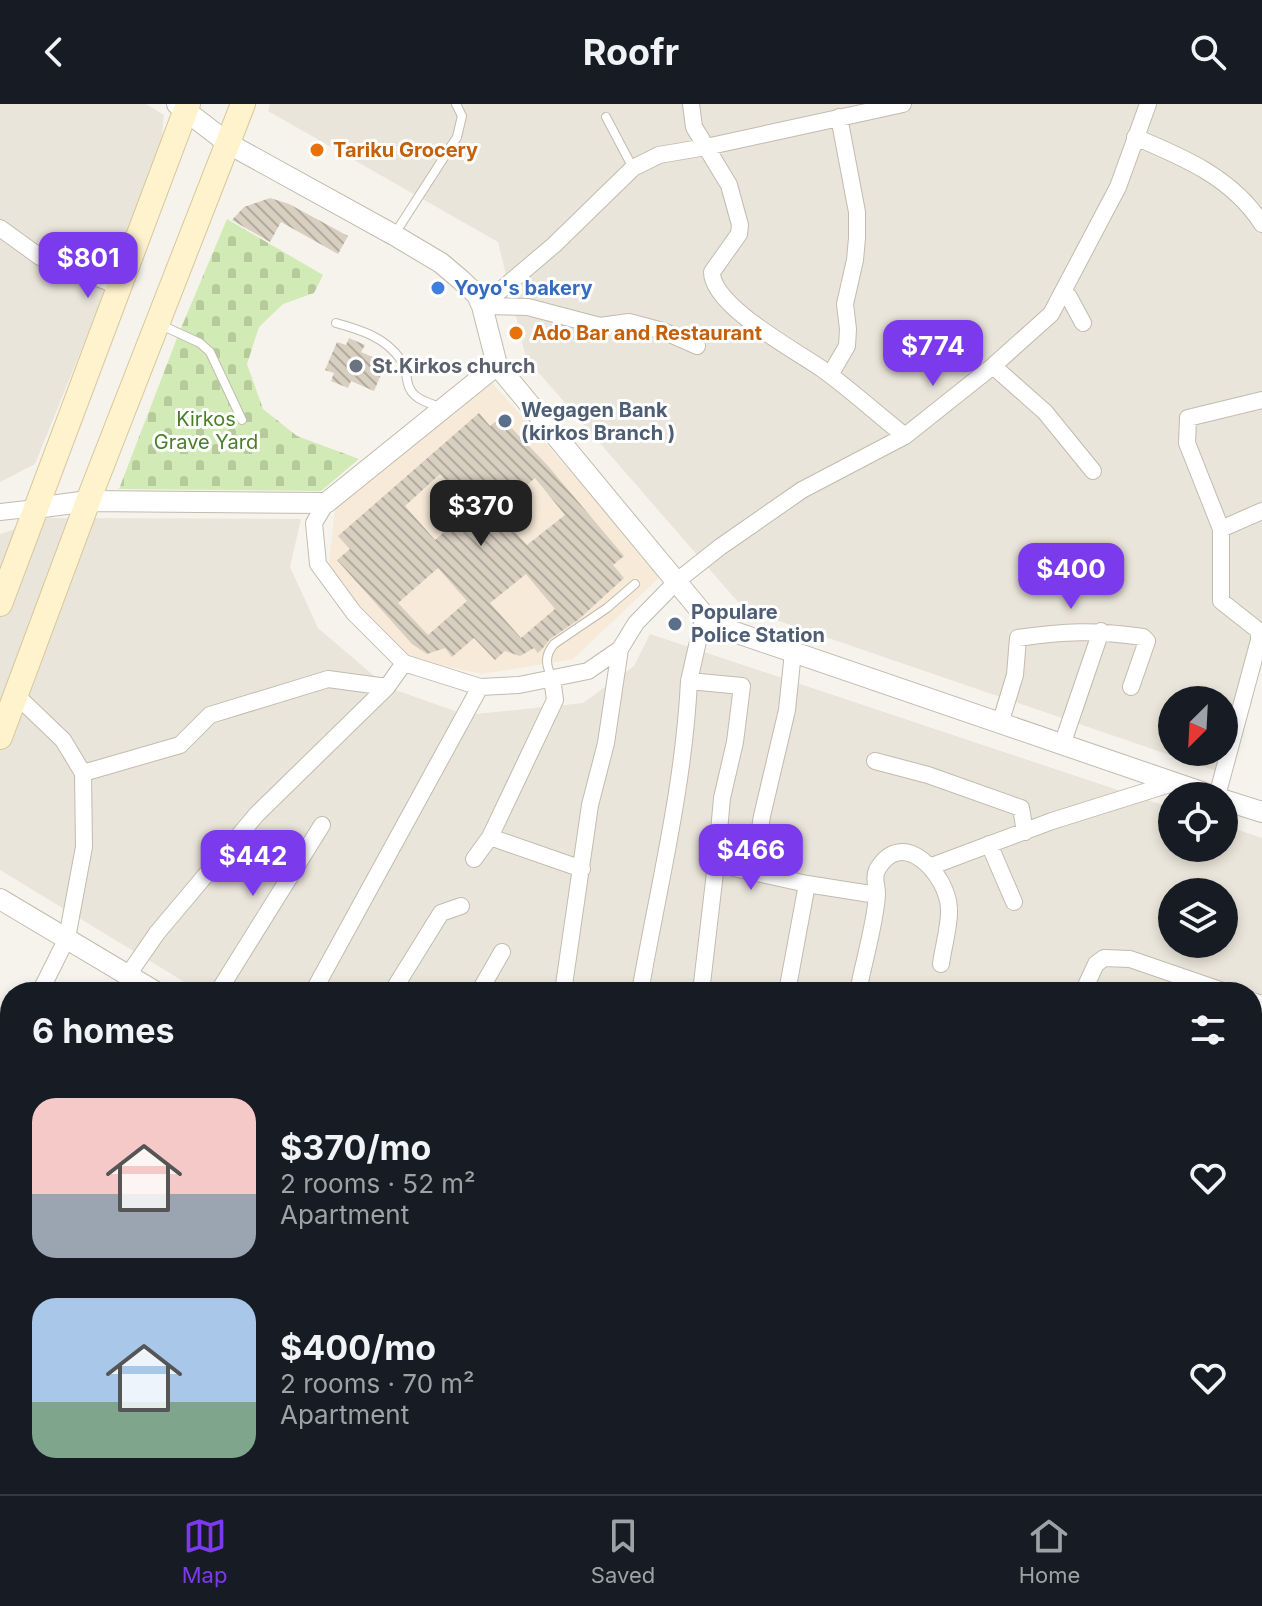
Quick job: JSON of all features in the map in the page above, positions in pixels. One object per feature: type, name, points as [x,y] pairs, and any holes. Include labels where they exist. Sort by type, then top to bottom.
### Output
[{"type":"main road","points":[[0,737],[88,501],[243,104]]},
{"type":"main road","points":[[0,604],[184,106]]},
{"type":"street","points":[[691,104],[694,127],[729,185],[740,225],[739,234],[712,272],[712,279],[726,299],[769,336],[830,375],[905,436]]},
{"type":"street","points":[[482,306],[554,245],[633,168],[659,155],[706,147],[878,106],[903,104]]},
{"type":"street","points":[[565,982],[590,805],[606,743],[620,649],[636,623],[677,581],[777,505],[905,436],[993,366],[1051,314],[1118,187],[1148,104]]},
{"type":"street","points":[[184,106],[229,144],[441,263],[477,295],[497,365],[704,615],[723,628],[1170,782]]},
{"type":"street","points":[[830,375],[847,346],[845,304],[857,238],[857,212],[839,117]]},
{"type":"street","points":[[1135,137],[1190,161],[1222,180],[1259,212]]},
{"type":"street","points":[[0,228],[40,257],[119,286]]},
{"type":"street","points":[[1063,293],[1069,297],[1083,323]]},
{"type":"street","points":[[482,306],[528,307],[600,326],[629,322],[663,331],[697,346]]},
{"type":"street","points":[[497,365],[326,503],[314,523],[318,564],[354,613],[404,663],[480,687],[519,685],[588,671],[620,649]]},
{"type":"street","points":[[993,366],[1045,412],[1093,471]]},
{"type":"street","points":[[1219,782],[1259,631],[1221,601],[1221,529],[1187,443],[1188,418],[1262,400]]},
{"type":"street","points":[[0,512],[88,501],[326,503]]},
{"type":"street","points":[[1221,529],[1262,511]]},
{"type":"street","points":[[642,982],[674,808],[687,724],[689,681],[704,615]]},
{"type":"street","points":[[1000,724],[1015,675],[1018,638],[1064,631],[1101,631],[1143,637],[1147,640],[1131,687]]},
{"type":"street","points":[[1062,745],[1101,631]]},
{"type":"street","points":[[753,872],[762,816],[787,710],[793,652]]},
{"type":"street","points":[[128,975],[157,933],[257,814],[387,687],[404,663]]},
{"type":"street","points":[[474,859],[490,837],[555,700],[552,678]]},
{"type":"street","points":[[83,773],[180,745],[210,715],[328,679],[387,687]]},
{"type":"street","points":[[689,681],[742,686],[735,742],[722,798],[702,982]]},
{"type":"street","points":[[318,982],[480,687]]},
{"type":"street","points":[[16,695],[63,740],[83,773],[84,847],[67,938],[45,982]]},
{"type":"street","points":[[875,761],[928,775],[1021,808],[1025,832]]},
{"type":"street","points":[[932,866],[1158,788]]},
{"type":"street","points":[[1238,804],[1262,812]]},
{"type":"street","points":[[224,982],[322,825]]},
{"type":"street","points":[[490,837],[582,869]]},
{"type":"street","points":[[989,844],[1014,902]]},
{"type":"street","points":[[860,982],[877,895],[874,875],[882,862],[894,855],[906,853],[932,866],[946,895],[950,909],[941,964]]},
{"type":"street","points":[[716,864],[807,884],[877,895]]},
{"type":"street","points":[[789,982],[807,884]]},
{"type":"street","points":[[0,899],[140,982]]},
{"type":"street","points":[[398,982],[441,913],[461,906]]},
{"type":"street","points":[[485,982],[502,952]]},
{"type":"street","points":[[1088,982],[1096,964],[1104,958],[1130,959],[1197,982]]},
{"type":"lane","points":[[394,235],[457,137],[462,116],[456,104]]},
{"type":"lane","points":[[606,117],[633,168]]},
{"type":"lane","points":[[158,323],[200,343],[210,352],[242,420]]},
{"type":"lane","points":[[336,323],[369,333],[390,347],[407,373],[412,392],[419,399],[443,408]]},
{"type":"lane","points":[[552,678],[546,666],[548,652],[554,644],[607,608],[635,584]]},
{"type":"shaded area","points":[[0,104],[146,104],[164,115],[160,156],[35,464],[0,482]]},
{"type":"shaded area","points":[[270,104],[1262,104],[1262,656],[1238,726],[1238,686],[1158,686],[1158,751],[744,609],[526,358],[498,242],[268,111]]},
{"type":"shaded area","points":[[488,378],[662,575],[573,659],[482,674],[402,657],[328,570],[336,500]]},
{"type":"shaded area","points":[[49,518],[301,519],[290,567],[318,628],[387,687],[466,715],[583,703],[634,666],[650,634],[1158,803],[1158,862],[1238,862],[1238,830],[1262,838],[1262,982],[185,982],[0,870],[0,534]]},
{"type":"shaded area","points":[[1202,766],[1224,766],[1222,773]]},
{"type":"green space","name":"Kirkos Grave Yard","points":[[227,219],[323,275],[314,293],[283,304],[259,327],[247,364],[263,409],[297,436],[359,459],[321,491],[119,489],[179,333]]},
{"type":"building","points":[[270,198],[289,204],[348,236],[338,254],[281,222],[270,242],[232,220],[244,207]]},
{"type":"building","name":"St.Kirkos church","points":[[349,338],[365,345],[361,352],[386,363],[374,391],[351,381],[348,388],[331,381],[334,373],[325,370],[337,342],[346,345]]},
{"type":"building","points":[[479,413],[490,426],[501,417],[548,466],[624,556],[613,565],[624,578],[578,620],[550,639],[538,653],[534,648],[520,656],[505,651],[495,660],[474,638],[452,657],[445,648],[427,654],[412,644],[337,560],[350,549],[338,536]],"holes":[[[440,474],[471,509],[435,540],[405,506]],[[535,478],[565,515],[527,545],[497,512]],[[438,568],[467,601],[428,635],[398,603]],[[526,574],[555,609],[521,638],[490,603]]]},
{"type":"place","name":"Tariku Grocery","points":[[317,150]]},
{"type":"place","name":"Yoyo's bakery","points":[[438,288]]},
{"type":"place","name":"Ado Bar and Restaurant","points":[[516,333]]},
{"type":"place","name":"St.Kirkos church","points":[[356,366]]},
{"type":"place","name":"Wegagen Bank (kirkos Branch )","points":[[505,421]]},
{"type":"place","name":"Populare Police Station","points":[[675,624]]}]
